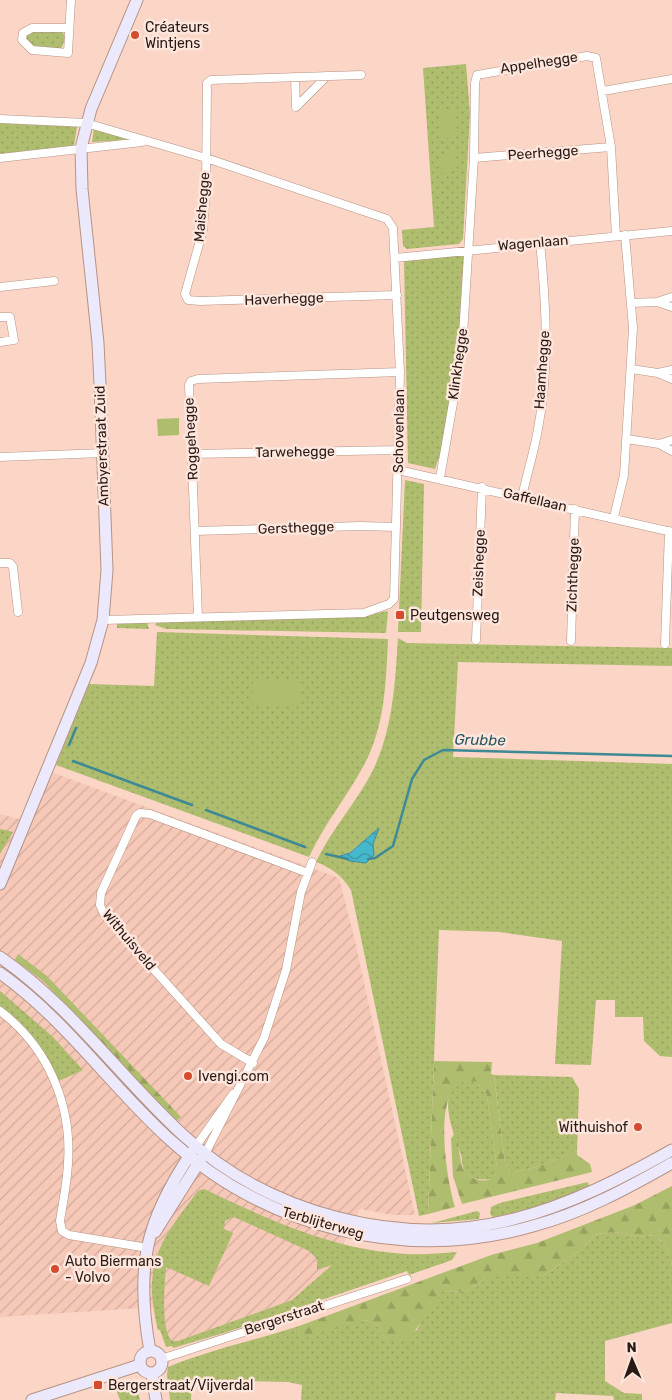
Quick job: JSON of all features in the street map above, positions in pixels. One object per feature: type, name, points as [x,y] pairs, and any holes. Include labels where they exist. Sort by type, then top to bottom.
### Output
[{"type":"main road","name":"Ambyerstraat Zuid","points":[[0,884],[86,676],[103,620],[106,583],[98,343],[82,189],[81,148],[86,123],[137,0]]},
{"type":"main road","name":"Terblijterweg","points":[[0,957],[52,998],[165,1117],[196,1146],[232,1172],[266,1192],[319,1212],[389,1227],[459,1234]]},
{"type":"main road","name":"Terblijterweg","points":[[0,973],[44,1007],[143,1113],[198,1164],[258,1201],[321,1226],[382,1238],[416,1241],[459,1234]]},
{"type":"main road","points":[[150,1351],[143,1299],[144,1270],[148,1248],[158,1210],[196,1146]]},
{"type":"main road","points":[[459,1234],[550,1208],[592,1191],[672,1150]]},
{"type":"main road","points":[[148,1248],[165,1214],[205,1154]]},
{"type":"main road","points":[[459,1234],[509,1233],[556,1219],[605,1199],[672,1163]]},
{"type":"main road","points":[[150,1351],[157,1352],[161,1359],[161,1367],[152,1373],[145,1372],[140,1366],[141,1356],[150,1351]]},
{"type":"main road","points":[[32,1400],[140,1366]]},
{"type":"main road","points":[[152,1373],[156,1400]]},
{"type":"street","points":[[69,28],[28,29],[23,33],[22,40],[32,50],[68,53],[71,0]]},
{"type":"street","name":"Appelhegge","points":[[469,249],[474,158],[475,83],[478,75],[590,55],[596,58],[603,90],[620,235],[631,303],[631,369],[627,439],[624,475],[614,517]]},
{"type":"street","points":[[327,76],[296,107],[295,77],[361,74]]},
{"type":"street","name":"Maishegge","points":[[188,285],[203,230],[206,188],[207,83],[211,80],[295,77]]},
{"type":"street","points":[[603,90],[672,79]]},
{"type":"street","name":"Schovenlaan","points":[[0,119],[86,123],[206,158],[387,219],[393,228],[400,372],[394,599],[389,604],[364,613],[103,620]]},
{"type":"street","name":"Schovenlaan","points":[[0,158],[151,142]]},
{"type":"street","name":"Peerhegge","points":[[474,158],[611,147]]},
{"type":"street","name":"Wagenlaan","points":[[395,258],[540,242],[672,231]]},
{"type":"street","name":"Haamhegge","points":[[522,497],[538,428],[545,363],[546,302],[540,242]]},
{"type":"street","name":"Klinkhegge","points":[[440,478],[462,351],[469,249]]},
{"type":"street","points":[[0,287],[54,280]]},
{"type":"street","name":"Haverhegge","points":[[188,285],[185,294],[191,301],[397,295]]},
{"type":"street","points":[[631,303],[657,302],[672,297]]},
{"type":"street","points":[[657,302],[672,306]]},
{"type":"street","points":[[0,317],[10,316],[14,340],[0,339]]},
{"type":"street","points":[[631,369],[658,373],[672,379]]},
{"type":"street","points":[[658,373],[672,370]]},
{"type":"street","name":"Roggehegge","points":[[198,617],[189,385],[191,381],[198,379],[400,372]]},
{"type":"street","points":[[627,439],[658,444],[672,451]]},
{"type":"street","points":[[658,444],[672,440]]},
{"type":"street","name":"Tarwehegge","points":[[192,454],[398,450]]},
{"type":"street","points":[[0,457],[103,453]]},
{"type":"street","name":"Gaffellaan","points":[[398,470],[482,487],[670,531]]},
{"type":"street","name":"Zeishegge","points":[[476,640],[482,487]]},
{"type":"street","name":"Zichthegge","points":[[571,641],[575,509]]},
{"type":"street","name":"Gersthegge","points":[[195,531],[360,526],[396,527]]},
{"type":"street","points":[[665,644],[670,531]]},
{"type":"street","points":[[0,563],[10,563],[13,567],[18,612]]},
{"type":"street","name":"Withuisveld","points":[[253,1063],[221,1044],[186,1006],[104,914],[100,905],[100,894],[136,816],[140,813],[150,814],[308,873]]},
{"type":"street","points":[[205,1154],[223,1122],[264,1038],[282,986],[300,900],[312,862]]},
{"type":"street","points":[[0,1011],[20,1028],[36,1048],[53,1076],[62,1099],[67,1124],[69,1151],[60,1221],[62,1231],[68,1234],[148,1248]]},
{"type":"street","points":[[196,1146],[238,1089]]},
{"type":"street","name":"Bergerstraat","points":[[161,1359],[407,1279]]},
{"type":"shaded area","points":[[51,772],[339,878],[355,941],[415,1215],[393,1215],[360,1209],[334,1264],[292,1300],[178,1341],[165,1342],[157,1307],[0,1317],[0,814],[31,822]]},
{"type":"green space","points":[[60,30],[66,37],[61,49],[34,47],[26,38],[30,32]]},
{"type":"green space","points":[[466,64],[470,114],[463,239],[459,244],[407,249],[403,246],[402,230],[434,227],[423,68]]},
{"type":"green space","points":[[441,110],[453,110],[454,138],[442,138]]},
{"type":"green space","points":[[0,122],[72,124],[77,127],[74,145],[68,148],[0,156]]},
{"type":"green space","points":[[94,129],[126,137],[126,140],[92,142]]},
{"type":"green space","points":[[445,150],[456,151],[452,171],[445,175],[439,170],[444,157],[438,157],[439,154],[444,154]]},
{"type":"green space","points":[[465,253],[462,323],[443,445],[435,469],[408,463],[404,261]]},
{"type":"green space","points":[[179,418],[179,435],[158,436],[157,419]]},
{"type":"green space","points":[[405,480],[424,484],[421,632],[398,632]]},
{"type":"green space","points":[[388,611],[386,633],[166,629],[155,625],[157,622],[361,616]]},
{"type":"green space","points":[[147,622],[149,629],[117,628],[117,623]]},
{"type":"green space","points":[[157,632],[388,639],[383,704],[371,750],[309,857],[56,765],[89,684],[154,686]]},
{"type":"green space","points":[[398,638],[407,643],[672,648],[672,666],[458,662],[453,757],[672,764],[672,1057],[660,1056],[644,1041],[643,1017],[615,1017],[615,1000],[596,1000],[591,1065],[555,1064],[562,941],[500,932],[439,930],[428,1214],[419,1216],[351,890],[336,873],[316,862],[366,783],[379,756],[392,706]],"holes":[[[379,828],[373,844],[374,855],[366,863],[350,861],[340,856],[349,853]]]},
{"type":"green space","points":[[253,680],[301,682],[300,706],[252,704]]},
{"type":"green space","points":[[0,829],[13,832],[0,854]]},
{"type":"green space","points":[[18,954],[47,976],[181,1117],[176,1121],[43,981],[15,960]]},
{"type":"green space","points":[[0,991],[52,1036],[83,1070],[59,1081],[48,1059],[27,1030],[0,1006]]},
{"type":"green space","points":[[434,1061],[492,1062],[491,1074],[494,1075],[505,1162],[511,1173],[536,1167],[577,1151],[577,1155],[590,1164],[592,1172],[462,1204],[453,1176],[451,1139],[454,1134],[457,1134],[461,1162],[467,1174],[477,1179],[488,1180],[496,1174],[497,1169],[487,1095],[477,1082],[461,1083],[451,1093],[446,1110],[444,1131],[448,1175],[455,1207],[428,1214]]},
{"type":"green space","points":[[494,1075],[572,1077],[579,1089],[577,1151],[536,1167],[511,1173],[505,1162]]},
{"type":"green space","points":[[471,1080],[477,1082],[487,1095],[497,1169],[497,1176],[493,1179],[476,1178],[465,1172],[450,1121],[448,1109],[452,1090],[459,1083]]},
{"type":"green space","points":[[588,1182],[589,1186],[548,1204],[500,1216],[493,1217],[490,1214],[491,1207],[500,1203]]},
{"type":"green space","points":[[672,1186],[672,1265],[665,1244],[654,1235],[639,1237],[615,1232],[597,1234],[576,1253],[543,1276],[490,1276],[465,1292],[442,1291],[410,1338],[388,1342],[376,1324],[365,1320],[303,1338],[298,1333],[299,1326],[491,1255],[537,1243],[635,1205]]},
{"type":"green space","points":[[204,1189],[302,1232],[354,1247],[407,1254],[457,1252],[452,1260],[409,1275],[407,1271],[227,1332],[173,1348],[172,1346],[166,1347],[160,1330],[158,1330],[154,1307],[153,1270],[164,1240],[198,1191]],"holes":[[[234,1217],[309,1251],[317,1259],[317,1270],[332,1265],[292,1300],[178,1341],[172,1341],[168,1335],[164,1306],[166,1267],[209,1286],[233,1233],[224,1229],[225,1221]]]},
{"type":"green space","points":[[477,1211],[480,1213],[479,1219],[432,1223]]},
{"type":"green space","points":[[615,1232],[639,1237],[654,1235],[665,1244],[672,1265],[672,1323],[605,1341],[605,1381],[624,1393],[642,1394],[642,1400],[614,1400],[613,1396],[556,1393],[555,1400],[301,1400],[302,1385],[288,1382],[192,1380],[191,1400],[170,1400],[168,1367],[217,1350],[299,1326],[298,1333],[365,1320],[376,1324],[388,1342],[417,1330],[425,1312],[442,1291],[465,1292],[490,1276],[543,1276],[576,1253],[597,1234]]},
{"type":"green space","points":[[120,1381],[136,1381],[140,1400],[120,1400],[114,1384]]},
{"type":"water","points":[[379,828],[373,844],[374,855],[366,863],[350,861],[340,856],[350,853]]},
{"type":"waterway","name":"Grubbe","points":[[69,745],[76,728]]},
{"type":"waterway","name":"Grubbe","points":[[368,859],[375,858],[393,846],[412,779],[424,760],[443,750],[672,756]]},
{"type":"waterway","name":"Grubbe","points":[[73,761],[192,805]]},
{"type":"waterway","name":"Grubbe","points":[[206,810],[305,847]]},
{"type":"waterway","name":"Grubbe","points":[[326,854],[348,859]]},
{"type":"place","name":"Créateurs Wintjens","points":[[135,35]]},
{"type":"place","name":"Peutgensweg","points":[[400,615]]},
{"type":"place","name":"Ivengi.com","points":[[188,1076]]},
{"type":"place","name":"Withuishof","points":[[638,1127]]},
{"type":"place","name":"Auto Biermans - Volvo","points":[[55,1269]]},
{"type":"place","name":"Bergerstraat/Vijverdal","points":[[98,1385]]}]
